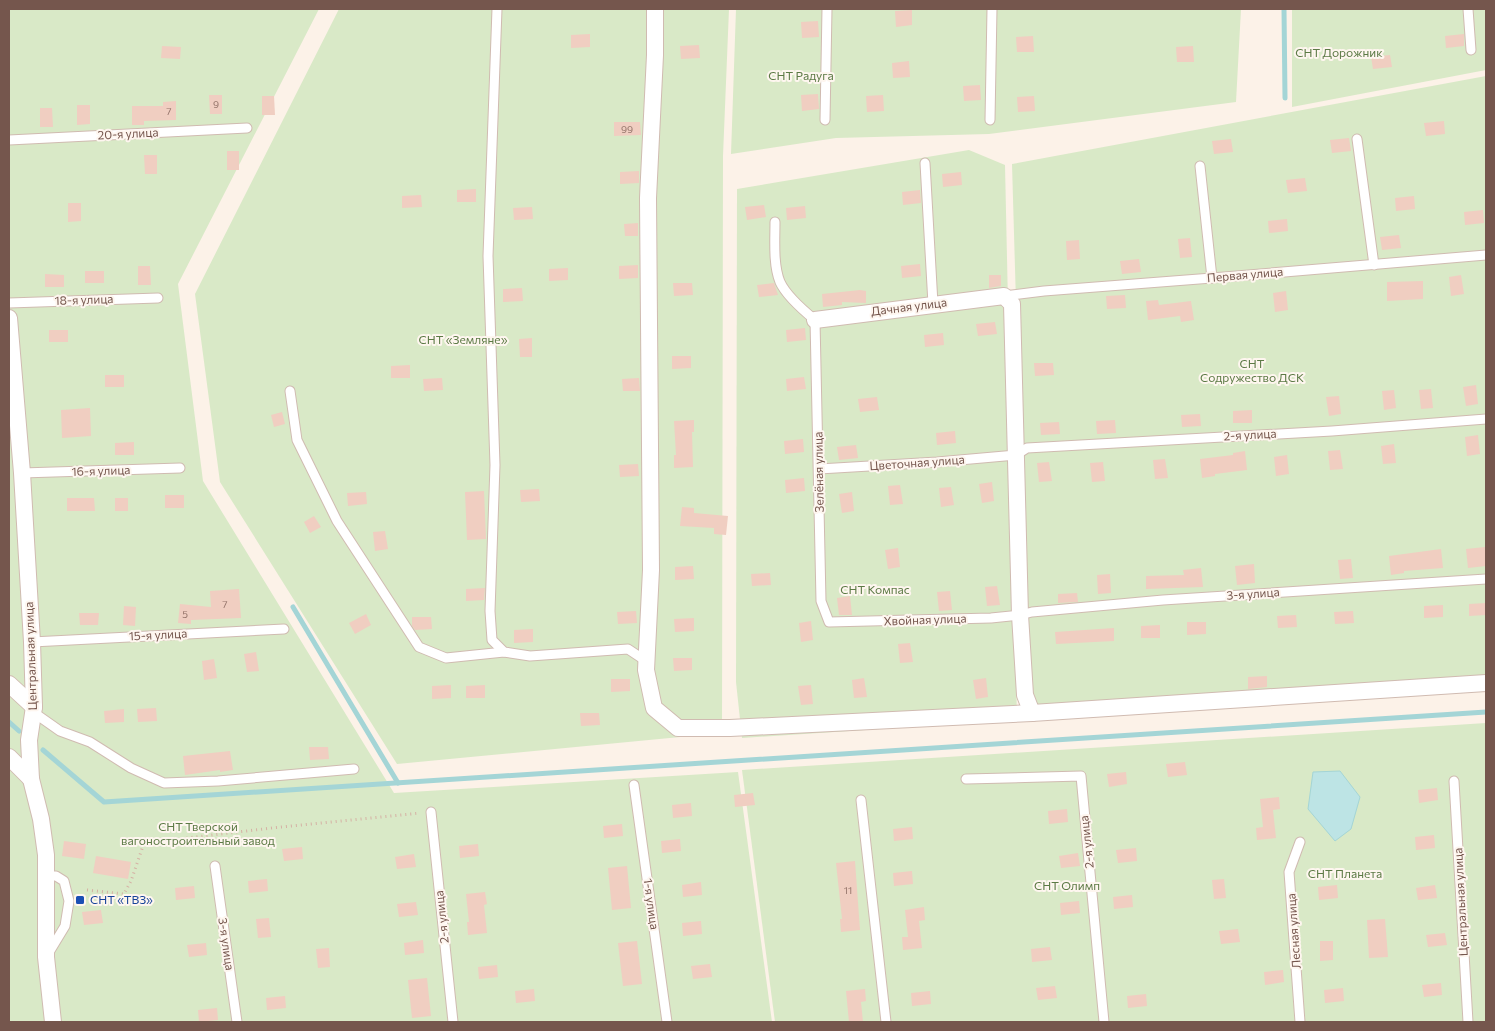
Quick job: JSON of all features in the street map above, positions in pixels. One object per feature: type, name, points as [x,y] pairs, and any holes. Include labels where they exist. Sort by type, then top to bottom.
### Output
[{"type":"street","points":[[655,9],[655,55],[648,198],[651,570],[646,670],[654,708],[678,728],[730,728],[1032,713],[1486,683]]},
{"type":"street","points":[[1004,296],[1012,304],[1020,615],[1025,695],[1032,713]]},
{"type":"street","name":"Дачная улица","points":[[815,320],[1004,296]]},
{"type":"street","name":"Центральная улица","points":[[9,318],[22,473],[32,642],[34,709],[29,740],[31,779],[41,819],[46,855],[46,956],[53,1022]]},
{"type":"street","points":[[9,684],[34,709]]},
{"type":"street","points":[[9,757],[31,779]]},
{"type":"lane","points":[[497,9],[488,256],[494,465],[490,611],[492,640],[504,652]]},
{"type":"lane","points":[[825,120],[827,9]]},
{"type":"lane","points":[[990,120],[992,9]]},
{"type":"lane","points":[[1468,9],[1471,50]]},
{"type":"lane","name":"20-я улица","points":[[9,140],[247,128]]},
{"type":"lane","points":[[1357,139],[1374,265]]},
{"type":"lane","points":[[925,163],[933,304]]},
{"type":"lane","points":[[1200,166],[1212,278]]},
{"type":"lane","points":[[775,222],[775,256],[780,282],[800,307],[815,320]]},
{"type":"lane","name":"Первая улица","points":[[1004,296],[1044,291],[1486,255]]},
{"type":"lane","name":"18-я улица","points":[[9,303],[158,298]]},
{"type":"lane","name":"Зелёная улица","points":[[815,320],[821,601],[829,622]]},
{"type":"lane","points":[[290,391],[297,440],[338,521],[418,647],[446,658],[504,652],[530,656],[628,649],[646,661]]},
{"type":"lane","name":"2-я улица","points":[[1016,455],[1027,448],[1332,431],[1486,419]]},
{"type":"lane","name":"Цветочная улица","points":[[819,469],[1016,455]]},
{"type":"lane","name":"16-я улица","points":[[22,473],[180,468]]},
{"type":"lane","name":"3-я улица","points":[[1020,615],[1032,612],[1163,600],[1486,579]]},
{"type":"lane","name":"Хвойная улица","points":[[829,622],[991,618],[1020,615]]},
{"type":"lane","name":"15-я улица","points":[[32,642],[284,629]]},
{"type":"lane","points":[[34,709],[60,731],[90,742],[131,768],[164,783],[218,781],[354,769]]},
{"type":"lane","name":"2-я улица","points":[[966,780],[1081,776],[1104,1022]]},
{"type":"lane","name":"Центральная улица","points":[[1454,781],[1468,1022]]},
{"type":"lane","name":"1-я улица","points":[[634,785],[667,1022]]},
{"type":"lane","points":[[861,800],[886,1022]]},
{"type":"lane","name":"2-я улица","points":[[431,812],[453,1022]]},
{"type":"lane","name":"Лесная улица","points":[[1300,842],[1290,872],[1300,1022]]},
{"type":"lane","name":"3-я улица","points":[[215,866],[237,1022]]},
{"type":"lane","points":[[46,876],[56,876],[64,881],[69,901],[65,926],[46,956]]},
{"type":"path","points":[[87,890],[124,894],[131,881],[144,844],[272,828],[431,812]]},
{"type":"green space","name":"СНТ Тверской вагоностроительный завод","points":[[9,9],[319,9],[178,284],[203,481],[394,793],[738,772],[772,1022],[9,1022]]},
{"type":"green space","name":"СНТ «Земляне»","points":[[339,9],[729,9],[723,156],[722,733],[397,764],[220,482],[195,294]]},
{"type":"green space","name":"СНТ Радуга","points":[[736,9],[1241,9],[1236,102],[989,134],[836,138],[731,154]]},
{"type":"green space","name":"СНТ Дорожник","points":[[1292,9],[1486,9],[1486,70],[1292,107]]},
{"type":"green space","name":"СНТ Содружество ДСК","points":[[1486,76],[1486,687],[1028,720],[1012,164]]},
{"type":"green space","name":"СНТ Компас","points":[[969,150],[1005,165],[1017,720],[742,738],[736,682],[737,189]]},
{"type":"green space","points":[[1486,723],[1486,1022],[775,1022],[742,770]]},
{"type":"water","points":[[1340,771],[1360,797],[1351,829],[1335,841],[1308,809],[1313,772]]},
{"type":"building","points":[[912,10],[912,25],[896,27],[895,11]]},
{"type":"building","points":[[818,21],[819,37],[802,38],[801,22]]},
{"type":"building","points":[[590,34],[590,47],[571,48],[571,35]]},
{"type":"building","points":[[1464,34],[1464,46],[1446,48],[1445,36]]},
{"type":"building","points":[[1033,36],[1034,52],[1017,52],[1016,37]]},
{"type":"building","points":[[699,45],[700,58],[681,59],[680,46]]},
{"type":"building","points":[[162,46],[181,47],[180,59],[161,58]]},
{"type":"building","points":[[1193,46],[1194,62],[1177,62],[1176,47]]},
{"type":"building","points":[[1390,55],[1392,67],[1373,69],[1371,57]]},
{"type":"building","points":[[909,61],[910,77],[893,78],[892,63]]},
{"type":"building","points":[[980,85],[981,100],[964,101],[963,86]]},
{"type":"building","points":[[818,94],[819,109],[802,111],[801,95]]},
{"type":"building","points":[[209,95],[222,95],[222,114],[210,114]]},
{"type":"building","points":[[883,95],[884,111],[867,112],[866,96]]},
{"type":"building","points":[[262,96],[274,96],[275,115],[262,115]]},
{"type":"building","points":[[1034,96],[1035,111],[1018,112],[1017,97]]},
{"type":"building","points":[[176,101],[176,120],[144,121],[144,125],[132,125],[132,106],[163,106],[163,102]]},
{"type":"building","points":[[77,105],[90,105],[90,124],[77,125]]},
{"type":"building","points":[[40,108],[52,108],[53,127],[40,127]]},
{"type":"building","points":[[1444,121],[1445,134],[1426,136],[1424,123]]},
{"type":"building","points":[[614,122],[640,122],[641,135],[614,136]]},
{"type":"building","points":[[1349,138],[1351,151],[1332,153],[1330,140]]},
{"type":"building","points":[[1231,139],[1233,152],[1214,154],[1212,141]]},
{"type":"building","points":[[227,151],[239,151],[239,170],[227,170]]},
{"type":"building","points":[[144,155],[157,155],[157,174],[145,174]]},
{"type":"building","points":[[639,171],[639,183],[620,184],[620,172]]},
{"type":"building","points":[[961,172],[962,185],[943,187],[942,174]]},
{"type":"building","points":[[1305,178],[1307,191],[1288,193],[1286,180]]},
{"type":"building","points":[[476,189],[476,202],[457,202],[457,190]]},
{"type":"building","points":[[920,190],[921,203],[903,205],[902,192]]},
{"type":"building","points":[[421,195],[422,207],[402,208],[402,196]]},
{"type":"building","points":[[1414,196],[1415,209],[1396,211],[1395,198]]},
{"type":"building","points":[[68,203],[81,203],[81,221],[68,222]]},
{"type":"building","points":[[764,205],[766,217],[747,220],[745,207]]},
{"type":"building","points":[[805,206],[806,218],[787,220],[786,208]]},
{"type":"building","points":[[532,207],[533,219],[514,220],[513,208]]},
{"type":"building","points":[[1483,210],[1484,223],[1465,225],[1464,212]]},
{"type":"building","points":[[1287,219],[1288,231],[1269,233],[1268,221]]},
{"type":"building","points":[[638,223],[638,236],[625,236],[624,224]]},
{"type":"building","points":[[1399,235],[1401,248],[1382,250],[1380,237]]},
{"type":"building","points":[[1190,238],[1192,257],[1180,258],[1178,239]]},
{"type":"building","points":[[1079,240],[1080,259],[1067,260],[1066,241]]},
{"type":"building","points":[[1139,259],[1141,272],[1122,274],[1120,261]]},
{"type":"building","points":[[920,264],[921,276],[902,278],[901,266]]},
{"type":"building","points":[[638,265],[638,278],[619,279],[619,266]]},
{"type":"building","points":[[138,266],[150,266],[151,285],[138,285]]},
{"type":"building","points":[[568,268],[568,280],[549,281],[549,269]]},
{"type":"building","points":[[85,271],[104,271],[104,283],[85,283]]},
{"type":"building","points":[[45,274],[64,275],[64,287],[45,287]]},
{"type":"building","points":[[989,275],[1001,275],[1001,286],[989,288]]},
{"type":"building","points":[[1461,275],[1464,294],[1451,296],[1449,277]]},
{"type":"building","points":[[1423,281],[1423,299],[1387,301],[1387,282]]},
{"type":"building","points":[[673,283],[692,283],[693,295],[674,296]]},
{"type":"building","points":[[774,283],[778,295],[759,297],[757,285]]},
{"type":"building","points":[[522,288],[523,301],[503,302],[503,289]]},
{"type":"building","points":[[866,291],[866,303],[842,302],[842,305],[823,307],[822,294]]},
{"type":"building","points":[[1286,291],[1288,310],[1275,312],[1273,293]]},
{"type":"building","points":[[1125,295],[1126,308],[1107,309],[1106,296]]},
{"type":"building","points":[[1158,300],[1159,305],[1191,301],[1194,320],[1181,322],[1180,316],[1148,320],[1146,301]]},
{"type":"building","points":[[995,322],[997,334],[978,336],[976,324]]},
{"type":"building","points":[[805,328],[806,340],[787,342],[786,330]]},
{"type":"building","points":[[49,330],[68,330],[68,342],[49,342]]},
{"type":"building","points":[[943,333],[944,345],[925,347],[924,335]]},
{"type":"building","points":[[532,338],[532,357],[520,357],[519,339]]},
{"type":"building","points":[[672,356],[691,356],[691,368],[672,369]]},
{"type":"building","points":[[1034,363],[1053,363],[1054,375],[1035,376]]},
{"type":"building","points":[[410,365],[410,378],[391,378],[391,366]]},
{"type":"building","points":[[105,375],[124,375],[124,387],[105,387]]},
{"type":"building","points":[[804,377],[806,389],[787,391],[786,379]]},
{"type":"building","points":[[442,378],[443,390],[424,391],[423,379]]},
{"type":"building","points":[[639,378],[640,391],[623,391],[622,379]]},
{"type":"building","points":[[1476,385],[1478,404],[1466,406],[1463,387]]},
{"type":"building","points":[[1431,389],[1433,408],[1421,409],[1419,390]]},
{"type":"building","points":[[1394,390],[1396,408],[1384,410],[1382,391]]},
{"type":"building","points":[[1339,396],[1341,414],[1329,416],[1326,397]]},
{"type":"building","points":[[877,397],[879,410],[860,412],[858,399]]},
{"type":"building","points":[[90,408],[91,436],[62,438],[61,410]]},
{"type":"building","points":[[1252,410],[1252,423],[1233,423],[1233,411]]},
{"type":"building","points":[[282,412],[285,424],[274,427],[271,415]]},
{"type":"building","points":[[1200,414],[1201,426],[1182,427],[1181,415]]},
{"type":"building","points":[[694,420],[694,432],[692,432],[693,467],[674,468],[674,455],[676,455],[674,421]]},
{"type":"building","points":[[1115,420],[1116,433],[1097,434],[1096,421]]},
{"type":"building","points":[[1059,422],[1060,434],[1041,435],[1040,423]]},
{"type":"building","points":[[955,431],[956,443],[937,445],[936,433]]},
{"type":"building","points":[[1478,435],[1480,454],[1467,456],[1465,437]]},
{"type":"building","points":[[803,439],[804,452],[785,454],[784,441]]},
{"type":"building","points":[[134,442],[134,455],[115,455],[115,443]]},
{"type":"building","points":[[1394,444],[1396,463],[1383,464],[1381,446]]},
{"type":"building","points":[[856,445],[858,458],[839,460],[837,447]]},
{"type":"building","points":[[1340,450],[1343,469],[1330,470],[1328,451]]},
{"type":"building","points":[[1245,451],[1247,470],[1215,474],[1215,476],[1202,478],[1200,459],[1233,455],[1233,453]]},
{"type":"building","points":[[1287,455],[1289,474],[1276,476],[1274,457]]},
{"type":"building","points":[[1165,459],[1168,478],[1155,479],[1153,460]]},
{"type":"building","points":[[1049,462],[1052,481],[1039,482],[1037,463]]},
{"type":"building","points":[[1103,462],[1105,481],[1092,482],[1090,463]]},
{"type":"building","points":[[638,464],[639,476],[620,477],[619,465]]},
{"type":"building","points":[[804,478],[805,491],[786,493],[785,480]]},
{"type":"building","points":[[992,482],[994,501],[982,503],[979,484]]},
{"type":"building","points":[[900,485],[903,504],[890,505],[888,486]]},
{"type":"building","points":[[951,487],[954,505],[941,507],[939,488]]},
{"type":"building","points":[[539,489],[540,501],[521,502],[520,490]]},
{"type":"building","points":[[484,491],[486,539],[467,540],[465,492]]},
{"type":"building","points":[[366,492],[367,504],[348,506],[347,493]]},
{"type":"building","points":[[852,492],[854,511],[842,513],[839,494]]},
{"type":"building","points":[[165,495],[184,495],[184,508],[165,508]]},
{"type":"building","points":[[67,498],[94,498],[95,511],[67,511]]},
{"type":"building","points":[[115,498],[128,498],[128,511],[115,511]]},
{"type":"building","points":[[682,507],[694,508],[694,513],[728,516],[726,535],[714,534],[714,528],[680,526]]},
{"type":"building","points":[[314,516],[321,527],[310,533],[304,522]]},
{"type":"building","points":[[385,531],[388,549],[375,551],[373,532]]},
{"type":"building","points":[[1485,547],[1486,566],[1468,568],[1466,549]]},
{"type":"building","points":[[898,548],[900,567],[888,569],[885,550]]},
{"type":"building","points":[[1441,549],[1443,568],[1404,571],[1404,573],[1391,575],[1389,556]]},
{"type":"building","points":[[1351,559],[1353,578],[1340,579],[1338,560]]},
{"type":"building","points":[[1254,564],[1255,583],[1237,585],[1235,566]]},
{"type":"building","points":[[693,566],[694,579],[675,580],[675,567]]},
{"type":"building","points":[[1201,568],[1203,587],[1146,589],[1146,576],[1184,575],[1183,570]]},
{"type":"building","points":[[770,573],[771,585],[752,586],[751,574]]},
{"type":"building","points":[[1110,574],[1111,593],[1098,594],[1097,575]]},
{"type":"building","points":[[997,586],[1000,605],[987,606],[985,587]]},
{"type":"building","points":[[485,588],[484,600],[466,601],[466,589]]},
{"type":"building","points":[[239,589],[241,618],[191,620],[191,624],[178,623],[180,604],[211,607],[210,591]]},
{"type":"building","points":[[950,591],[952,610],[939,611],[937,592]]},
{"type":"building","points":[[1077,593],[1078,602],[1058,603],[1058,594]]},
{"type":"building","points":[[850,596],[852,615],[839,615],[837,598]]},
{"type":"building","points":[[1486,603],[1486,615],[1469,616],[1469,604]]},
{"type":"building","points":[[1443,605],[1443,617],[1424,618],[1424,606]]},
{"type":"building","points":[[124,606],[136,607],[135,626],[123,625]]},
{"type":"building","points":[[636,611],[637,623],[618,624],[617,612]]},
{"type":"building","points":[[1353,611],[1354,623],[1335,624],[1334,612]]},
{"type":"building","points":[[79,613],[99,613],[98,625],[80,625]]},
{"type":"building","points":[[366,614],[371,625],[355,634],[349,623]]},
{"type":"building","points":[[1296,615],[1297,627],[1278,628],[1277,616]]},
{"type":"building","points":[[412,617],[431,617],[432,629],[415,630],[412,626]]},
{"type":"building","points":[[694,618],[694,631],[675,632],[674,619]]},
{"type":"building","points":[[811,621],[813,640],[801,642],[799,623]]},
{"type":"building","points":[[1187,622],[1206,622],[1206,634],[1187,635]]},
{"type":"building","points":[[1160,625],[1160,638],[1141,638],[1141,626]]},
{"type":"building","points":[[1114,628],[1114,641],[1056,644],[1055,632]]},
{"type":"building","points":[[533,629],[533,642],[514,643],[514,630]]},
{"type":"building","points":[[910,643],[913,662],[900,663],[898,644]]},
{"type":"building","points":[[256,652],[259,671],[247,672],[244,654]]},
{"type":"building","points":[[673,658],[692,658],[692,670],[674,671]]},
{"type":"building","points":[[214,659],[217,678],[204,680],[202,661]]},
{"type":"building","points":[[1267,676],[1267,687],[1248,689],[1248,677]]},
{"type":"building","points":[[864,678],[867,697],[854,698],[852,680]]},
{"type":"building","points":[[986,678],[988,697],[976,699],[973,680]]},
{"type":"building","points":[[611,679],[630,679],[630,691],[611,692]]},
{"type":"building","points":[[451,685],[451,698],[432,699],[432,686]]},
{"type":"building","points":[[485,685],[485,698],[466,698],[466,686]]},
{"type":"building","points":[[811,685],[813,704],[801,705],[798,686]]},
{"type":"building","points":[[156,708],[157,721],[138,722],[137,709]]},
{"type":"building","points":[[124,709],[124,722],[105,723],[104,711]]},
{"type":"building","points":[[580,713],[599,713],[600,725],[581,726]]},
{"type":"building","points":[[309,747],[328,747],[329,759],[310,760]]},
{"type":"building","points":[[230,751],[233,770],[185,775],[183,756]]},
{"type":"building","points":[[1185,762],[1187,775],[1168,777],[1166,764]]},
{"type":"building","points":[[1126,772],[1127,784],[1109,787],[1107,774]]},
{"type":"building","points":[[1437,788],[1438,800],[1419,803],[1418,790]]},
{"type":"building","points":[[753,793],[755,805],[735,807],[734,795]]},
{"type":"building","points":[[1279,797],[1280,809],[1273,810],[1276,838],[1257,840],[1256,828],[1263,827],[1260,799]]},
{"type":"building","points":[[691,803],[692,816],[673,818],[672,805]]},
{"type":"building","points":[[1067,809],[1068,822],[1049,824],[1048,811]]},
{"type":"building","points":[[622,824],[623,836],[604,838],[603,826]]},
{"type":"building","points":[[912,827],[913,839],[894,841],[893,829]]},
{"type":"building","points":[[1434,835],[1435,848],[1416,850],[1415,837]]},
{"type":"building","points":[[680,839],[681,851],[662,853],[661,841]]},
{"type":"building","points":[[64,841],[86,844],[84,859],[62,856]]},
{"type":"building","points":[[478,844],[479,856],[460,858],[459,846]]},
{"type":"building","points":[[302,847],[303,859],[284,861],[282,849]]},
{"type":"building","points":[[1136,848],[1137,861],[1118,863],[1116,850]]},
{"type":"building","points":[[1078,853],[1080,866],[1061,868],[1059,856]]},
{"type":"building","points":[[414,854],[416,867],[397,869],[395,857]]},
{"type":"building","points":[[96,856],[131,862],[128,879],[93,873]]},
{"type":"building","points":[[855,861],[860,930],[841,932],[840,919],[842,919],[836,863]]},
{"type":"building","points":[[627,866],[631,908],[612,910],[608,868]]},
{"type":"building","points":[[912,871],[913,884],[894,886],[893,873]]},
{"type":"building","points":[[267,879],[268,891],[249,893],[248,881]]},
{"type":"building","points":[[1224,879],[1226,898],[1214,899],[1212,880]]},
{"type":"building","points":[[701,882],[702,895],[683,897],[682,885]]},
{"type":"building","points":[[1337,885],[1338,898],[1319,900],[1318,887]]},
{"type":"building","points":[[1435,885],[1437,898],[1418,900],[1416,888]]},
{"type":"building","points":[[194,886],[195,898],[176,900],[175,888]]},
{"type":"building","points":[[485,892],[487,904],[484,905],[487,933],[468,935],[467,922],[469,922],[466,894]]},
{"type":"building","points":[[1132,895],[1133,907],[1114,909],[1113,897]]},
{"type":"building","points":[[1079,901],[1080,913],[1061,915],[1060,903]]},
{"type":"building","points":[[416,902],[418,915],[399,917],[397,904]]},
{"type":"building","points":[[924,907],[925,920],[919,921],[922,948],[903,950],[902,937],[908,937],[905,910]]},
{"type":"building","points":[[101,910],[103,923],[84,925],[82,912]]},
{"type":"building","points":[[269,918],[271,937],[258,938],[256,919]]},
{"type":"building","points":[[1385,919],[1388,957],[1369,958],[1367,920]]},
{"type":"building","points":[[701,921],[702,934],[683,936],[682,923]]},
{"type":"building","points":[[1238,929],[1240,942],[1221,944],[1219,931]]},
{"type":"building","points":[[1445,933],[1447,945],[1428,947],[1426,935]]},
{"type":"building","points":[[423,940],[424,953],[405,955],[404,943]]},
{"type":"building","points":[[637,941],[642,984],[623,986],[618,943]]},
{"type":"building","points":[[1320,941],[1333,941],[1333,960],[1320,961]]},
{"type":"building","points":[[206,943],[207,955],[189,957],[187,945]]},
{"type":"building","points":[[1050,947],[1052,960],[1032,962],[1031,949]]},
{"type":"building","points":[[329,948],[330,967],[318,968],[316,949]]},
{"type":"building","points":[[710,964],[712,977],[693,979],[691,966]]},
{"type":"building","points":[[497,965],[498,977],[479,979],[478,967]]},
{"type":"building","points":[[1283,970],[1284,982],[1265,985],[1264,972]]},
{"type":"building","points":[[427,978],[431,1016],[412,1018],[408,980]]},
{"type":"building","points":[[1441,983],[1442,995],[1424,997],[1422,985]]},
{"type":"building","points":[[1055,986],[1057,998],[1038,1000],[1036,988]]},
{"type":"building","points":[[1343,988],[1344,1001],[1325,1003],[1324,990]]},
{"type":"building","points":[[534,989],[535,1001],[516,1003],[515,991]]},
{"type":"building","points":[[865,989],[866,1001],[861,1002],[863,1022],[849,1022],[846,991]]},
{"type":"building","points":[[930,991],[931,1004],[912,1006],[911,993]]},
{"type":"building","points":[[1146,994],[1147,1006],[1128,1008],[1127,996]]},
{"type":"building","points":[[285,996],[286,1008],[267,1010],[266,998]]},
{"type":"building","points":[[217,1008],[218,1020],[199,1022],[198,1010]]},
{"type":"waterway","points":[[1284,9],[1285,98]]},
{"type":"waterway","points":[[293,607],[398,783]]},
{"type":"waterway","points":[[43,750],[104,802],[1486,712]]},
{"type":"waterway","points":[[9,722],[19,731]]},
{"type":"place","name":"СНТ «ТВЗ»","points":[[80,900]]},
{"type":"park label","name":"СНТ Планета","points":[[1345,874]]},
{"type":"park label","name":"СНТ Олимп","points":[[1067,886]]}]
